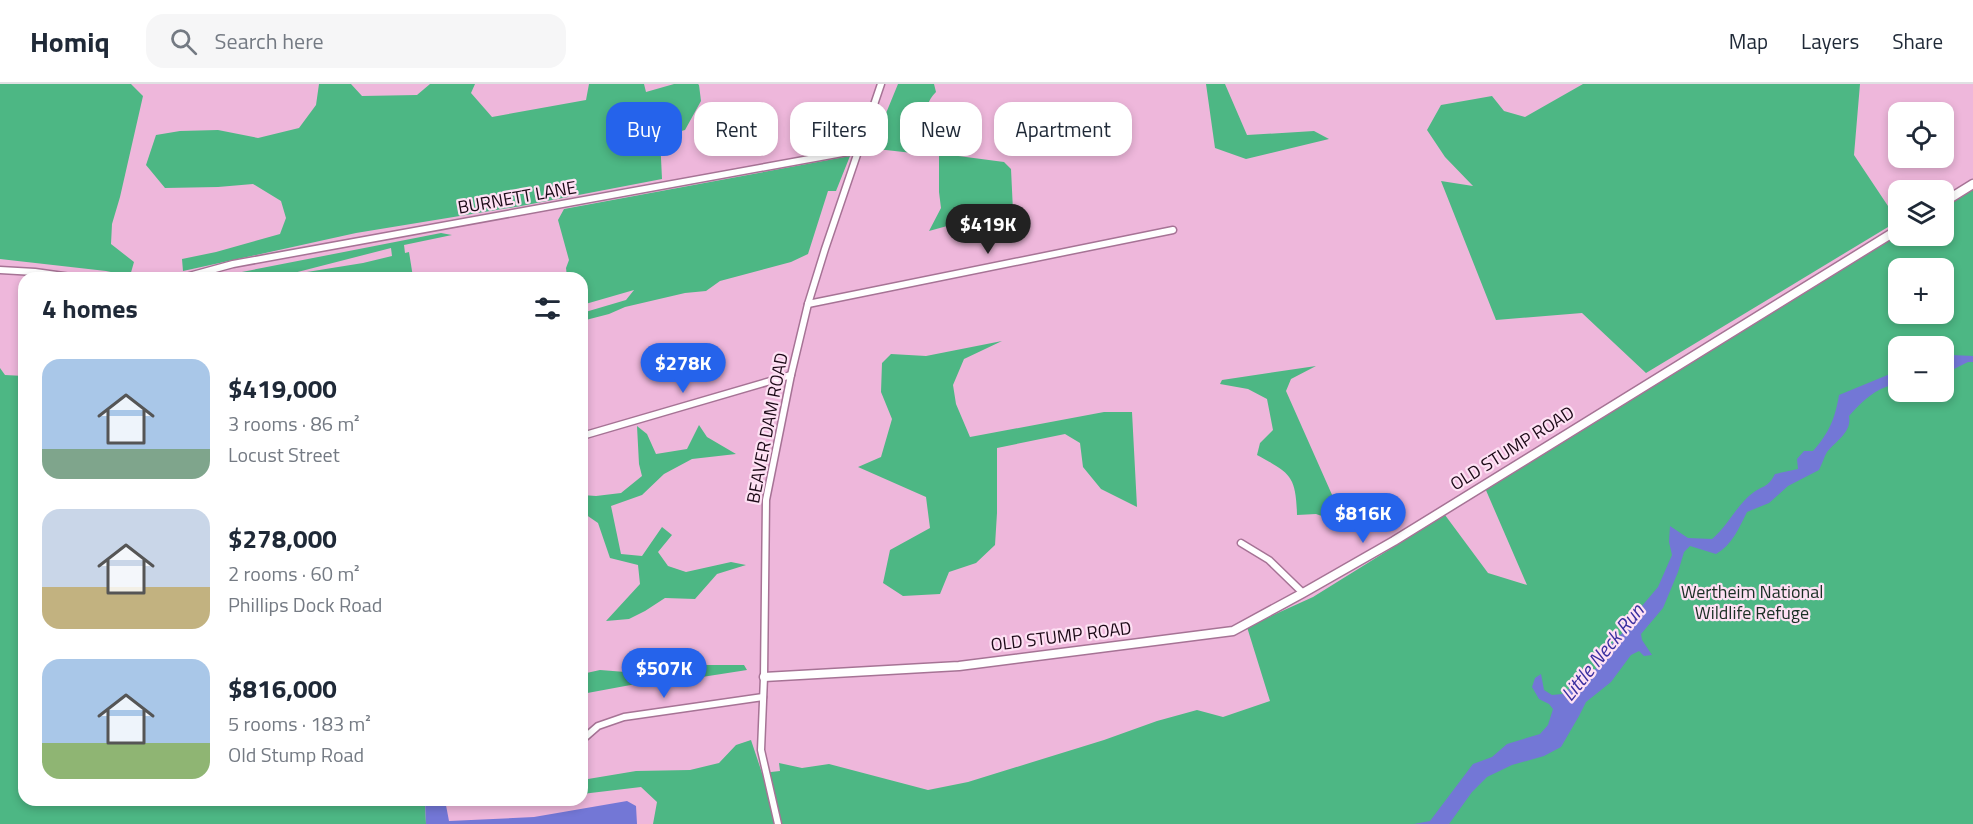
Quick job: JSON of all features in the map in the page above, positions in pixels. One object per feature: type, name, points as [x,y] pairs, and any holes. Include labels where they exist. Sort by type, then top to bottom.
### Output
[{"type":"street","name":"BEAVER DAM ROAD","points":[[875,102],[881,84]]},
{"type":"street","name":"BURNETT LANE","points":[[206,272],[245,262],[826,156]]},
{"type":"street","name":"BEAVER DAM ROAD","points":[[778,824],[761,750],[766,501],[791,375],[808,304],[857,156]]},
{"type":"street","points":[[1954,196],[1973,184]]},
{"type":"street","points":[[808,304],[1173,230]]},
{"type":"street","name":"OLD STUMP ROAD","points":[[764,677],[959,666],[1233,631],[1394,541],[1888,237]]},
{"type":"street","points":[[0,270],[35,272]]},
{"type":"street","points":[[588,433],[791,375]]},
{"type":"street","points":[[1240,543],[1269,560],[1303,593]]},
{"type":"street","points":[[588,735],[598,726],[624,717],[763,697]]},
{"type":"green space","points":[[0,84],[131,84],[143,96],[112,224],[111,244],[134,262],[131,272],[111,272],[0,259]]},
{"type":"green space","points":[[319,84],[351,84],[362,96],[417,95],[430,84],[475,84],[471,93],[492,117],[586,100],[589,84],[644,84],[646,92],[674,84],[698,84],[701,101],[694,102],[694,114],[685,130],[682,131],[682,102],[606,102],[606,156],[661,156],[662,179],[521,206],[356,233],[183,271],[182,259],[280,234],[286,218],[281,201],[253,184],[165,188],[146,165],[156,135],[180,131],[218,130],[258,138],[299,128],[316,105]]},
{"type":"green space","points":[[898,84],[934,84],[936,92],[929,102],[900,102],[900,152],[888,150],[888,108]]},
{"type":"green space","points":[[1206,84],[1225,84],[1247,135],[1314,131],[1329,139],[1246,159],[1215,148]]},
{"type":"green space","points":[[1583,84],[1860,84],[1854,155],[1888,206],[1888,227],[1646,373],[1582,313],[1496,320],[1441,181],[1473,186],[1445,157],[1427,130],[1441,105],[1492,96],[1504,111],[1525,117]]},
{"type":"green space","points":[[850,156],[836,191],[828,191],[808,254],[791,262],[720,281],[706,291],[685,293],[625,307],[588,319],[588,311],[626,300],[634,290],[588,303],[588,272],[566,272],[569,260],[558,220],[564,209]]},
{"type":"green space","points":[[939,156],[1004,162],[1011,169],[1013,211],[987,215],[929,231],[941,208]]},
{"type":"green space","name":"Wertheim National Wildlife Refuge","points":[[1973,183],[1973,824],[653,824],[657,802],[641,787],[588,793],[588,779],[636,771],[690,770],[719,763],[736,745],[751,740],[762,773],[780,771],[779,763],[802,768],[829,764],[928,790],[968,782],[1197,710],[1223,717],[1270,701],[1247,627],[1313,597],[1445,515],[1488,573],[1527,585],[1485,488],[1888,237],[1888,246],[1954,246],[1954,195]]},
{"type":"green space","points":[[441,233],[452,235],[404,245],[405,253],[409,252],[412,272],[307,272],[392,256],[391,248],[298,272],[242,272]]},
{"type":"green space","points":[[1002,341],[964,359],[953,385],[956,404],[970,437],[1104,412],[1132,412],[1137,507],[1101,489],[1083,467],[1080,443],[1065,434],[997,448],[995,545],[976,563],[949,572],[940,594],[903,596],[883,583],[890,550],[930,528],[926,497],[858,467],[881,457],[892,419],[881,392],[882,363],[891,354],[926,356]]},
{"type":"green space","points":[[1316,366],[1291,379],[1286,391],[1333,497],[1342,523],[1316,514],[1297,515],[1295,491],[1289,477],[1277,466],[1257,455],[1260,443],[1273,430],[1267,399],[1248,389],[1220,384],[1222,380]]},
{"type":"green space","points":[[0,368],[5,375],[18,376],[18,806],[425,806],[426,824],[0,824]]},
{"type":"green space","points":[[699,425],[707,437],[736,454],[692,459],[664,474],[642,495],[611,506],[621,554],[642,556],[662,527],[672,535],[658,552],[668,566],[686,572],[731,562],[746,565],[717,574],[695,599],[665,598],[629,619],[606,621],[640,584],[638,565],[610,558],[598,523],[588,516],[588,495],[621,493],[642,476],[637,426],[647,434],[656,454],[687,449]]},
{"type":"green space","points":[[672,665],[744,665],[747,670],[657,684],[636,684],[588,693],[588,673],[600,670],[651,674]]},
{"type":"shaded area","points":[[1954,355],[1973,356],[1973,362],[1954,369]]},
{"type":"shaded area","points":[[1888,375],[1888,386],[1864,400],[1849,416],[1846,431],[1827,452],[1819,470],[1788,486],[1769,503],[1747,512],[1731,541],[1716,554],[1690,546],[1684,552],[1663,608],[1641,634],[1642,640],[1652,655],[1644,656],[1639,651],[1631,655],[1611,682],[1586,702],[1561,747],[1544,756],[1512,765],[1487,777],[1472,792],[1449,824],[1414,824],[1430,821],[1473,764],[1492,757],[1507,744],[1540,734],[1548,725],[1553,709],[1539,699],[1532,687],[1535,678],[1541,674],[1544,690],[1552,695],[1562,694],[1598,667],[1606,650],[1629,626],[1636,613],[1658,587],[1672,555],[1669,542],[1670,526],[1688,538],[1712,539],[1748,497],[1768,484],[1775,474],[1798,469],[1797,459],[1804,451],[1813,451],[1827,432],[1839,395]]},
{"type":"shaded area","points":[[627,801],[636,806],[637,824],[426,824],[425,806],[446,806],[449,821],[534,817]]},
{"type":"water label","name":"Little Neck Run","points":[[1602,652]]}]
